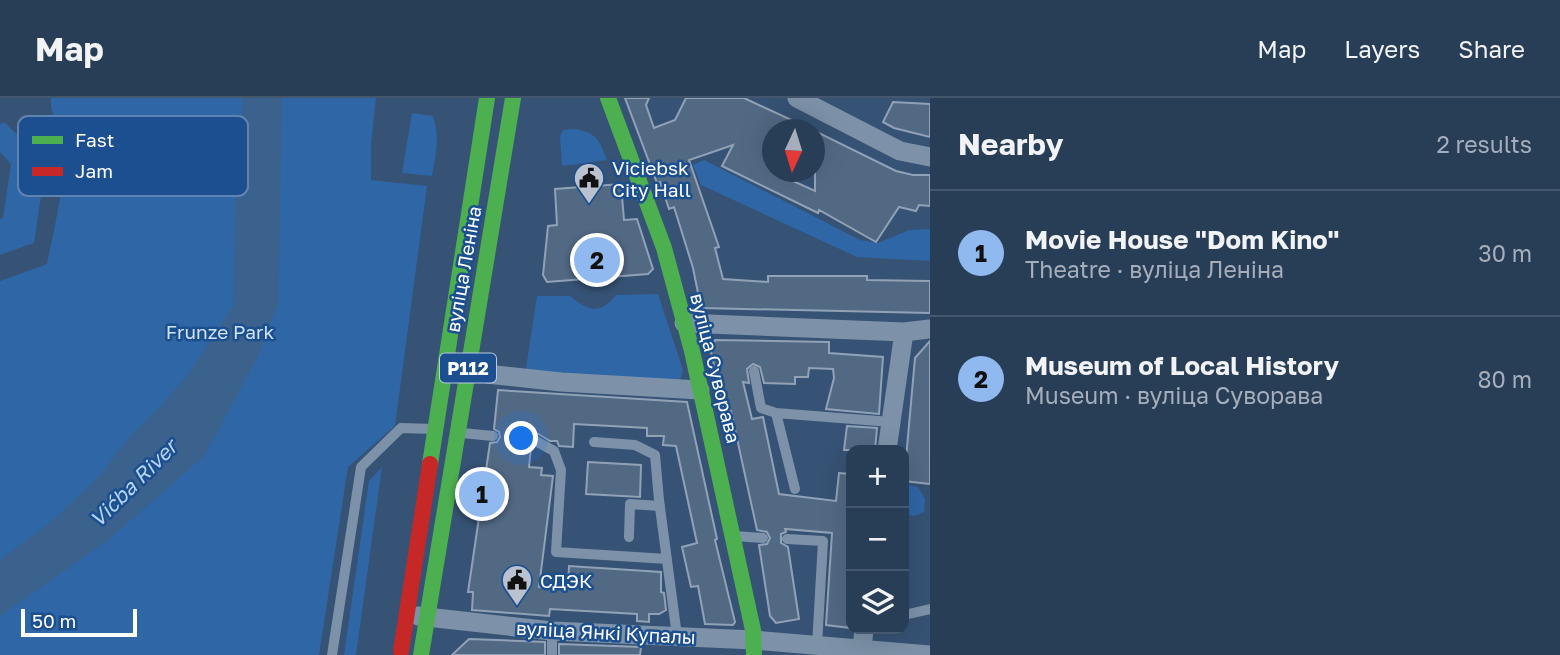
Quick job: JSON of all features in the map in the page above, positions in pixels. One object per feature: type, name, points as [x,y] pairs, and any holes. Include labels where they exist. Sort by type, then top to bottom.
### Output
[{"type":"main road","name":"вуліца Леніна","points":[[401,655],[486,98]]},
{"type":"main road","name":"вуліца Леніна","points":[[421,655],[513,98]]},
{"type":"main road","name":"вуліца Суворава","points":[[608,98],[664,248],[684,323],[734,536],[754,647]]},
{"type":"street","points":[[797,98],[900,151],[930,158]]},
{"type":"street","points":[[457,282],[482,286]]},
{"type":"street","points":[[684,323],[904,332],[930,329]]},
{"type":"street","points":[[888,445],[904,332]]},
{"type":"street","points":[[487,374],[561,382],[700,390]]},
{"type":"street","name":"вуліца Янкі Купалы","points":[[407,615],[552,631],[677,636],[754,647],[817,645],[930,655]]},
{"type":"street","points":[[862,649],[864,634]]},
{"type":"lane","points":[[754,371],[761,408],[776,413],[891,422]]},
{"type":"lane","points":[[776,413],[795,489]]},
{"type":"lane","points":[[332,655],[361,467],[401,428],[436,429]]},
{"type":"lane","points":[[458,432],[493,436]]},
{"type":"lane","points":[[532,439],[554,452],[561,470],[556,552],[667,559]]},
{"type":"lane","points":[[594,442],[635,445],[655,455],[677,636]]},
{"type":"lane","points":[[629,537],[630,504],[660,506]]},
{"type":"lane","points":[[734,536],[763,538]]},
{"type":"lane","points":[[787,539],[823,541],[817,645]]},
{"type":"lane","points":[[909,614],[930,609]]},
{"type":"lane","points":[[551,655],[552,631]]},
{"type":"green space","name":"Frunze Park","points":[[51,98],[376,98],[371,144],[371,180],[427,186],[395,426],[348,467],[319,655],[0,655],[0,281],[47,264],[60,196],[248,196],[248,116],[54,116]]},
{"type":"green space","points":[[412,113],[433,116],[437,139],[432,176],[402,173]]},
{"type":"green space","points":[[4,122],[18,135],[18,196],[41,196],[34,243],[0,255],[0,219],[3,218],[11,164],[0,152],[0,124]]},
{"type":"green space","points":[[574,129],[593,135],[607,160],[562,166],[560,136],[563,130]]},
{"type":"green space","points":[[704,160],[860,240],[878,243],[909,230],[930,229],[930,261],[857,257],[701,185],[693,165]]},
{"type":"green space","points":[[658,294],[683,370],[676,394],[524,381],[537,296],[570,296],[594,309],[605,306],[616,295]]},
{"type":"green space","points":[[382,467],[356,655],[344,655],[369,481]]},
{"type":"green space","points":[[909,485],[918,487],[925,499],[924,512],[909,515]]},
{"type":"water","name":"Vićba River","points":[[243,98],[282,98],[278,303],[257,359],[204,456],[108,540],[0,616],[0,560],[51,522],[101,474],[131,435],[191,371],[233,306],[236,196],[248,196],[248,116],[242,116]]},
{"type":"building","points":[[625,98],[649,98],[646,105],[654,128],[675,120],[686,98],[744,98],[789,119],[762,119],[762,182],[795,182],[815,191],[815,182],[825,182],[825,136],[896,171],[930,175],[930,206],[919,205],[916,211],[899,207],[876,242],[819,210],[818,213],[722,166],[733,145],[689,160],[719,247],[715,248],[723,279],[768,282],[768,276],[867,276],[867,280],[930,281],[930,313],[701,308],[693,268],[674,207],[669,209],[660,182],[657,183]]},
{"type":"building","points":[[893,102],[930,104],[930,137],[894,128],[883,122]]},
{"type":"building","points":[[621,184],[624,220],[637,219],[653,269],[648,274],[547,282],[543,275],[548,226],[557,225],[555,189]]},
{"type":"building","points":[[715,340],[829,342],[829,353],[883,357],[879,414],[826,409],[834,378],[833,369],[809,368],[808,377],[795,377],[795,384],[764,383],[760,367],[753,364],[747,369],[749,383],[743,382],[752,419],[763,417],[779,494],[836,501],[839,473],[846,474],[846,627],[826,625],[832,533],[785,529],[786,532],[781,534],[781,543],[788,547],[799,619],[776,623],[770,616],[759,545],[767,544],[770,538],[767,532],[757,530],[731,411],[725,413],[711,352]]},
{"type":"building","points":[[930,341],[930,484],[909,482],[907,445],[915,358]]},
{"type":"building","points":[[498,390],[687,402],[735,622],[733,625],[705,624],[698,586],[691,587],[682,547],[697,543],[676,446],[663,445],[664,436],[647,436],[647,428],[574,424],[573,447],[559,446],[557,441],[550,441],[535,432],[526,435],[525,442],[531,447],[529,467],[542,468],[541,475],[553,476],[539,587],[568,588],[569,566],[661,572],[661,592],[664,593],[666,610],[659,614],[649,614],[649,622],[637,621],[637,614],[550,609],[549,616],[472,610],[473,592],[468,592],[490,443],[497,442],[500,437],[499,432],[494,429]]},
{"type":"building","points":[[847,426],[877,428],[875,445],[846,445],[844,450]]},
{"type":"building","points":[[588,462],[641,465],[640,497],[586,494]]},
{"type":"building","points":[[469,639],[545,642],[545,655],[452,655]]},
{"type":"building","points":[[559,644],[641,647],[640,655],[559,655]]},
{"type":"traffic: fast","points":[[430,464],[487,98]]},
{"type":"traffic: fast","points":[[421,655],[513,98]]},
{"type":"traffic: fast","points":[[608,98],[664,248],[692,351],[753,630],[754,655]]},
{"type":"traffic: jam","points":[[401,651],[430,464]]},
{"type":"place","name":"Viciebsk City Hall","points":[[589,205]]},
{"type":"place","name":"Museum of Local History","points":[[597,260]]},
{"type":"place","name":"Movie House \"Dom Kino\"","points":[[482,494]]},
{"type":"place","name":"СДЭК","points":[[517,607]]}]
